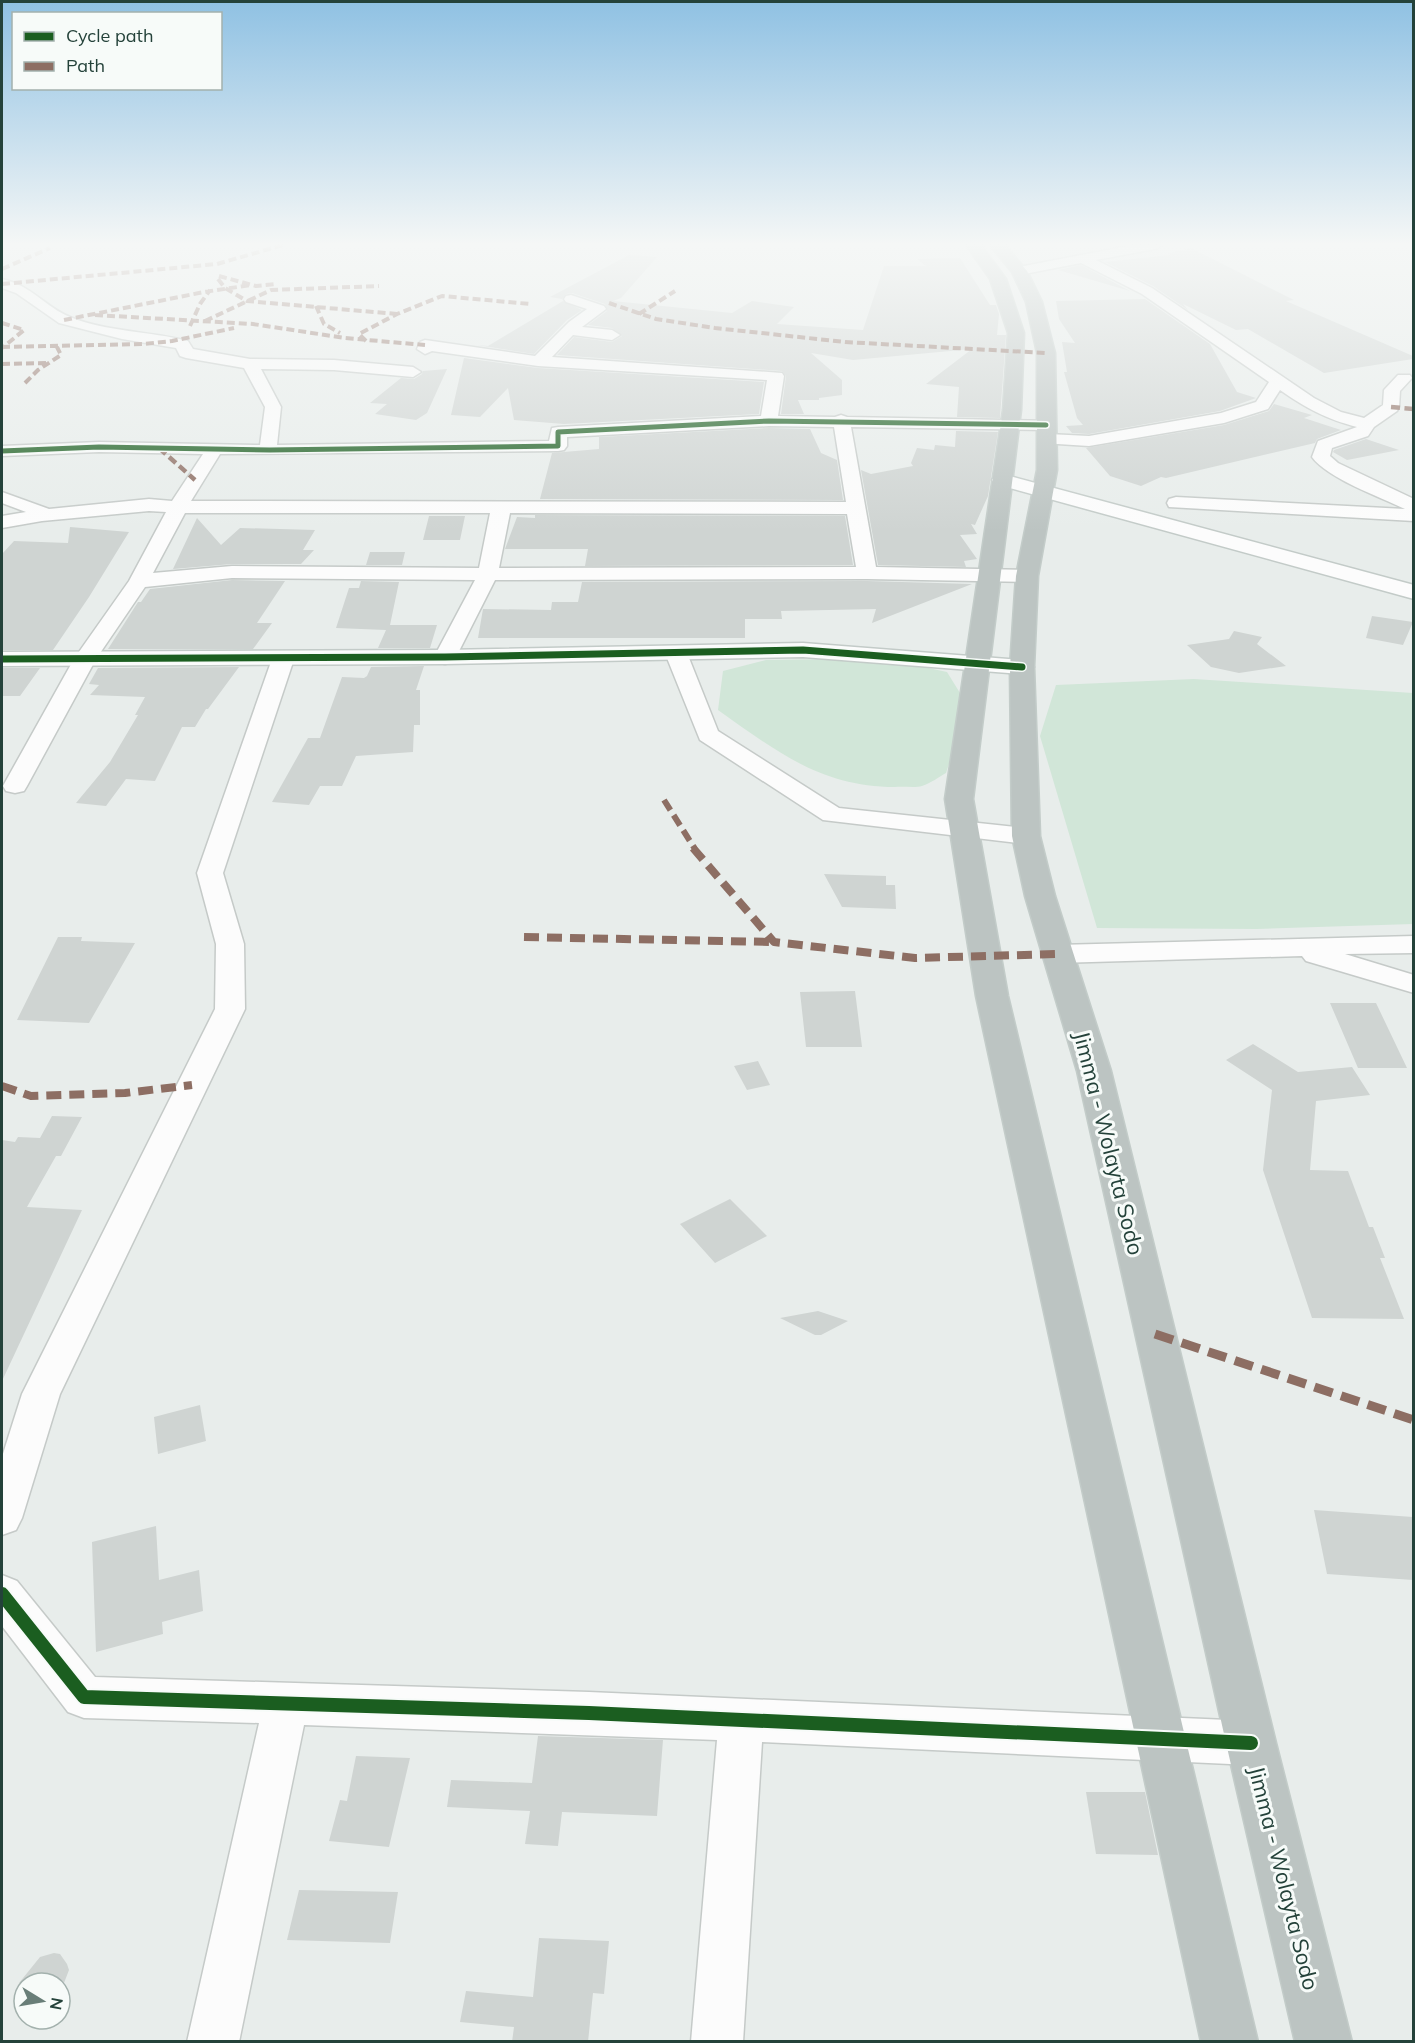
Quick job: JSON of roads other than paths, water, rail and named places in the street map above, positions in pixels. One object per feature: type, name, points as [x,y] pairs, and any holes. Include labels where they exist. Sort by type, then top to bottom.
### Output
[{"type":"highway","points":[[1016,340],[1010,423],[959,799],[992,996],[1230,2042]]},
{"type":"highway","name":"Jimma - Wolayta Sodo","points":[[1043,340],[1046,353],[1051,460],[1026,576],[1022,667],[1026,836],[1057,954],[1094,1071],[1251,1743],[1324,2042]]},
{"type":"street","points":[[161,340],[183,344],[186,353],[250,364],[334,365],[413,372]]},
{"type":"street","points":[[538,361],[561,340]]},
{"type":"street","points":[[1220,340],[1308,402],[1335,416],[1367,424]]},
{"type":"street","points":[[425,350],[425,345],[538,361],[776,376],[770,421]]},
{"type":"street","points":[[250,364],[273,407],[268,447],[270,450]]},
{"type":"street","points":[[1404,378],[1392,390],[1390,407],[1367,424],[1362,432],[1324,445],[1321,457],[1332,467],[1413,506]]},
{"type":"street","points":[[1003,470],[1051,460],[1089,441],[1224,418],[1262,405],[1278,380]]},
{"type":"street","points":[[841,420],[867,573]]},
{"type":"street","points":[[2,451],[99,447],[270,450],[558,446],[558,432],[770,421],[1010,423],[1051,460],[1413,592]]},
{"type":"street","points":[[15,786],[85,659],[139,582],[178,507],[215,449]]},
{"type":"street","points":[[2,497],[47,514]]},
{"type":"street","points":[[1154,497],[1266,528]]},
{"type":"street","points":[[1176,503],[1413,515]]},
{"type":"street","points":[[2,522],[47,514],[149,505],[178,507],[856,508]]},
{"type":"street","points":[[445,657],[488,574],[501,508]]},
{"type":"street","points":[[139,582],[232,572],[867,573],[1026,576]]},
{"type":"street","points":[[2,659],[283,659],[803,650],[1022,667]]},
{"type":"street","points":[[676,653],[708,735],[832,815],[1026,836]]},
{"type":"street","points":[[2,1518],[41,1394],[230,1009],[230,944],[210,873],[283,659]]},
{"type":"street","points":[[1057,954],[1413,944]]},
{"type":"street","points":[[1291,948],[1410,988]]},
{"type":"street","points":[[2,1594],[84,1697],[589,1713],[1251,1743]]},
{"type":"street","points":[[213,2042],[286,1704]]},
{"type":"street","points":[[717,2042],[741,1721]]}]
